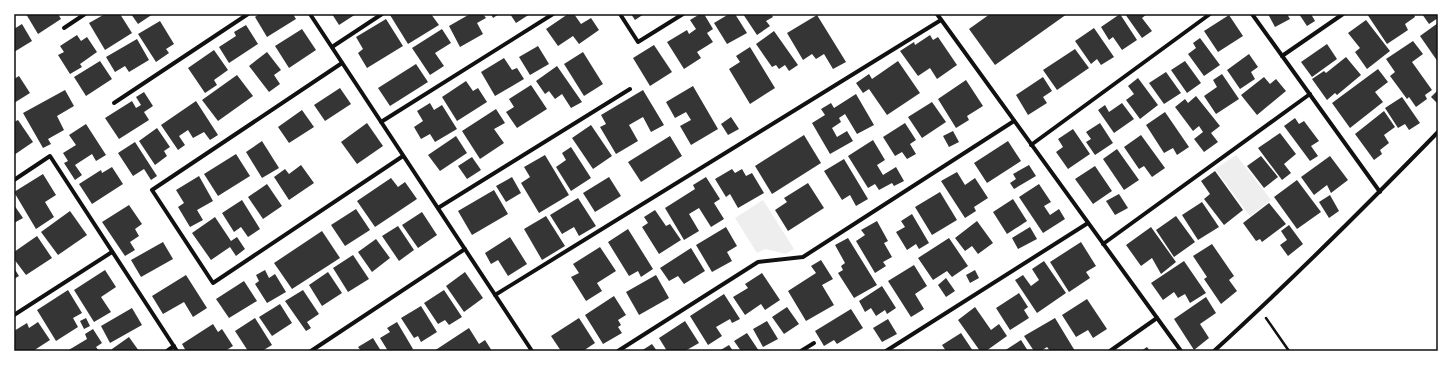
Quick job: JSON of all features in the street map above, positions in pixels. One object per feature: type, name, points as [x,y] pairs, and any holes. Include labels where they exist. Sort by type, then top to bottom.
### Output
[{"type":"street","points":[[64,28],[85,14]]},
{"type":"street","points":[[114,103],[248,14]]},
{"type":"street","points":[[310,14],[532,351]]},
{"type":"street","points":[[332,47],[382,14]]},
{"type":"street","points":[[381,122],[553,14]]},
{"type":"street","points":[[620,14],[638,42],[683,14]]},
{"type":"street","points":[[937,14],[1181,351]]},
{"type":"street","points":[[1032,145],[1210,14]]},
{"type":"street","points":[[1252,14],[1380,192]]},
{"type":"street","points":[[1282,56],[1343,14]]},
{"type":"street","points":[[495,295],[941,20]]},
{"type":"street","points":[[342,63],[152,190],[213,283],[403,156]]},
{"type":"street","points":[[438,208],[630,89]]},
{"type":"street","points":[[1103,244],[1310,94]]},
{"type":"street","points":[[618,351],[758,262],[803,257],[1014,121]]},
{"type":"street","points":[[1214,351],[1260,310],[1380,192],[1438,132]]},
{"type":"street","points":[[14,180],[50,156],[177,351]]},
{"type":"street","points":[[886,351],[1088,223]]},
{"type":"street","points":[[311,351],[465,248]]},
{"type":"street","points":[[14,315],[112,252]]},
{"type":"street","points":[[1110,351],[1157,318]]},
{"type":"street","points":[[801,351],[814,343]]},
{"type":"street","points":[[167,351],[174,346]]},
{"type":"path","points":[[1260,310],[1289,351]]},
{"type":"shaded area","points":[[1236,155],[1271,200],[1250,216],[1215,169]]},
{"type":"shaded area","points":[[763,200],[794,249],[786,254],[765,249],[757,253],[735,218]]},
{"type":"building","points":[[26,14],[58,14],[61,19],[38,34]]},
{"type":"building","points":[[105,14],[120,14],[132,33],[105,50],[89,23]]},
{"type":"building","points":[[131,14],[153,14],[138,24]]},
{"type":"building","points":[[259,14],[293,14],[296,19],[267,37],[255,17]]},
{"type":"building","points":[[332,14],[356,14],[339,25]]},
{"type":"building","points":[[431,14],[439,25],[408,44],[390,15]]},
{"type":"building","points":[[470,14],[483,14],[486,18],[477,23],[483,34],[460,47],[449,26]]},
{"type":"building","points":[[491,14],[499,14],[493,18]]},
{"type":"building","points":[[510,14],[530,14],[516,23]]},
{"type":"building","points":[[568,14],[574,14],[581,24],[591,18],[599,30],[579,44],[573,36],[558,46],[546,29]]},
{"type":"building","points":[[631,14],[644,14],[635,20]]},
{"type":"building","points":[[700,14],[704,14],[713,29],[707,33],[713,42],[697,52],[701,58],[684,69],[667,42],[687,30],[689,34],[696,29],[690,20]]},
{"type":"building","points":[[729,14],[735,14],[747,33],[727,44],[714,23]]},
{"type":"building","points":[[743,14],[771,14],[773,17],[766,21],[770,26],[757,35]]},
{"type":"building","points":[[990,14],[1067,14],[995,65],[969,29]]},
{"type":"building","points":[[1120,14],[1137,40],[1122,50],[1113,37],[1109,40],[1101,27]]},
{"type":"building","points":[[1125,14],[1147,14],[1142,18],[1152,31],[1142,38]]},
{"type":"building","points":[[1268,14],[1287,14],[1290,19],[1275,27]]},
{"type":"building","points":[[1299,14],[1311,14],[1315,21],[1307,26]]},
{"type":"building","points":[[1367,14],[1414,14],[1415,17],[1405,24],[1408,30],[1387,44]]},
{"type":"building","points":[[1422,14],[1438,14],[1438,18],[1429,24]]},
{"type":"building","points":[[817,15],[846,62],[833,69],[824,54],[816,59],[812,54],[803,60],[787,33]]},
{"type":"building","points":[[1229,15],[1243,36],[1218,52],[1204,31]]},
{"type":"building","points":[[386,19],[403,46],[367,68],[358,53],[363,49],[356,37]]},
{"type":"building","points":[[1366,20],[1390,51],[1367,69],[1355,52],[1360,48],[1348,33]]},
{"type":"building","points":[[160,21],[174,44],[166,49],[169,53],[156,62],[138,34]]},
{"type":"building","points":[[1438,23],[1438,62],[1420,36]]},
{"type":"building","points":[[22,24],[32,41],[14,52],[14,29]]},
{"type":"building","points":[[246,25],[258,44],[229,63],[219,47],[236,36],[234,32]]},
{"type":"building","points":[[1094,28],[1114,57],[1101,65],[1097,59],[1091,64],[1075,41]]},
{"type":"building","points":[[302,29],[316,50],[289,68],[275,46]]},
{"type":"building","points":[[442,29],[451,43],[435,53],[444,66],[430,75],[412,48]]},
{"type":"building","points":[[774,31],[798,65],[789,71],[785,65],[779,69],[776,65],[772,67],[756,44]]},
{"type":"building","points":[[77,35],[81,41],[87,37],[97,52],[80,64],[82,67],[70,74],[58,55],[64,52],[60,46]]},
{"type":"building","points":[[930,35],[933,40],[938,37],[957,65],[937,79],[930,68],[918,76],[900,51],[914,42],[915,45]]},
{"type":"building","points":[[1200,38],[1220,65],[1204,76],[1188,54],[1196,48],[1193,43]]},
{"type":"building","points":[[137,39],[149,60],[129,72],[125,66],[115,72],[106,57]]},
{"type":"building","points":[[1413,41],[1423,54],[1412,62],[1432,90],[1425,95],[1427,99],[1416,107],[1409,97],[1407,99],[1390,76],[1395,72],[1386,59]]},
{"type":"building","points":[[1327,44],[1337,59],[1312,77],[1301,62]]},
{"type":"building","points":[[654,45],[672,72],[650,86],[633,58]]},
{"type":"building","points":[[538,46],[549,64],[530,75],[519,57]]},
{"type":"building","points":[[750,47],[775,88],[750,104],[729,69],[740,62],[736,56]]},
{"type":"building","points":[[1075,49],[1089,68],[1057,90],[1043,70]]},
{"type":"building","points":[[214,50],[228,70],[214,80],[217,85],[205,93],[188,68]]},
{"type":"building","points":[[267,52],[281,70],[274,75],[280,84],[269,92],[249,66]]},
{"type":"building","points":[[583,52],[603,84],[584,96],[564,64]]},
{"type":"building","points":[[1249,54],[1258,67],[1251,72],[1255,79],[1240,89],[1227,70]]},
{"type":"building","points":[[1346,57],[1361,75],[1337,95],[1335,93],[1327,100],[1312,79],[1324,71],[1326,73]]},
{"type":"building","points":[[504,58],[512,70],[517,68],[524,79],[495,96],[481,72]]},
{"type":"building","points":[[100,61],[112,79],[86,96],[74,77]]},
{"type":"building","points":[[898,61],[920,93],[887,115],[869,89],[863,93],[856,83],[869,74],[872,79]]},
{"type":"building","points":[[1185,61],[1201,83],[1187,93],[1171,70]]},
{"type":"building","points":[[416,64],[428,82],[390,106],[378,88]]},
{"type":"building","points":[[557,66],[582,102],[571,108],[562,94],[555,99],[549,91],[545,94],[536,81]]},
{"type":"building","points":[[1378,69],[1388,82],[1375,92],[1383,102],[1350,128],[1332,103]]},
{"type":"building","points":[[1166,72],[1181,93],[1164,104],[1149,83]]},
{"type":"building","points":[[1222,74],[1239,99],[1216,114],[1204,96],[1217,87],[1213,80]]},
{"type":"building","points":[[237,75],[253,96],[218,121],[202,100]]},
{"type":"building","points":[[19,76],[30,93],[14,103],[14,79]]},
{"type":"building","points":[[1043,77],[1052,91],[1043,97],[1047,103],[1028,115],[1016,95]]},
{"type":"building","points":[[1264,77],[1270,84],[1276,79],[1286,91],[1257,115],[1241,95]]},
{"type":"building","points":[[1138,78],[1158,105],[1140,119],[1126,100],[1134,94],[1128,86]]},
{"type":"building","points":[[966,80],[983,106],[967,116],[969,120],[956,128],[938,99]]},
{"type":"building","points":[[466,81],[473,91],[478,88],[487,102],[457,121],[442,97]]},
{"type":"building","points":[[531,85],[547,109],[517,128],[506,112],[514,107],[509,99]]},
{"type":"building","points":[[693,86],[718,129],[691,145],[680,126],[691,120],[686,112],[675,118],[666,102]]},
{"type":"building","points":[[340,88],[351,104],[325,121],[314,105]]},
{"type":"building","points":[[65,90],[74,106],[57,116],[64,130],[48,139],[51,144],[43,148],[23,113]]},
{"type":"building","points":[[643,90],[664,125],[651,132],[643,117],[629,125],[638,141],[616,154],[600,127],[606,124],[601,115]]},
{"type":"building","points":[[1438,90],[1438,104],[1431,97]]},
{"type":"building","points":[[144,92],[153,106],[144,112],[149,120],[119,139],[105,118],[132,101],[136,108],[141,105],[136,97]]},
{"type":"building","points":[[856,94],[874,125],[857,134],[845,114],[839,118],[841,122],[832,128],[837,137],[847,131],[853,141],[830,154],[812,123],[825,115],[821,109],[831,103],[834,108]]},
{"type":"building","points":[[1196,96],[1220,126],[1211,133],[1218,142],[1204,152],[1194,139],[1203,132],[1199,126],[1193,131],[1175,107],[1185,99],[1188,103]]},
{"type":"building","points":[[1402,97],[1420,123],[1409,130],[1405,124],[1398,128],[1385,108]]},
{"type":"building","points":[[196,101],[218,135],[210,140],[204,132],[193,138],[188,130],[179,136],[185,145],[178,150],[161,125]]},
{"type":"building","points":[[932,102],[946,122],[922,138],[908,117]]},
{"type":"building","points":[[430,103],[434,110],[442,105],[457,129],[435,142],[430,134],[421,139],[414,127],[423,121],[417,111]]},
{"type":"building","points":[[1122,103],[1134,119],[1114,133],[1098,110],[1105,105],[1109,112]]},
{"type":"building","points":[[496,109],[505,123],[494,129],[504,143],[480,159],[462,131]]},
{"type":"building","points":[[302,110],[314,127],[289,143],[278,127]]},
{"type":"building","points":[[1384,111],[1395,127],[1384,135],[1389,143],[1380,150],[1382,154],[1374,160],[1355,134]]},
{"type":"building","points":[[1165,112],[1189,147],[1177,155],[1173,148],[1164,153],[1146,125]]},
{"type":"building","points":[[731,117],[739,129],[728,135],[721,124]]},
{"type":"building","points":[[1295,118],[1299,124],[1304,121],[1319,141],[1311,146],[1318,156],[1310,161],[1284,126]]},
{"type":"building","points":[[18,120],[33,142],[14,155],[14,122]]},
{"type":"building","points":[[367,123],[383,146],[357,164],[341,142]]},
{"type":"building","points":[[905,123],[916,140],[910,144],[916,154],[907,159],[902,152],[895,156],[883,137]]},
{"type":"building","points":[[1100,123],[1113,143],[1095,155],[1086,142],[1091,139],[1086,132]]},
{"type":"building","points":[[86,124],[106,155],[96,161],[92,154],[75,165],[82,175],[75,180],[64,163],[68,161],[63,153],[76,145],[69,135]]},
{"type":"building","points":[[591,125],[612,156],[593,169],[572,138]]},
{"type":"building","points":[[157,128],[170,147],[164,151],[167,156],[155,165],[139,141]]},
{"type":"building","points":[[1073,129],[1090,154],[1068,169],[1056,152],[1063,147],[1058,139]]},
{"type":"building","points":[[953,131],[959,142],[949,147],[943,136]]},
{"type":"building","points":[[1280,133],[1296,154],[1284,164],[1291,173],[1282,180],[1258,148]]},
{"type":"building","points":[[804,135],[821,163],[772,194],[755,166]]},
{"type":"building","points":[[1141,135],[1165,168],[1152,177],[1144,166],[1139,169],[1124,147]]},
{"type":"building","points":[[456,136],[467,153],[440,171],[428,155]]},
{"type":"building","points":[[670,136],[682,156],[641,182],[628,162]]},
{"type":"building","points":[[873,140],[885,160],[877,165],[883,175],[896,167],[904,181],[894,186],[892,183],[879,190],[875,184],[868,188],[848,156]]},
{"type":"building","points":[[262,141],[279,168],[262,178],[246,152]]},
{"type":"building","points":[[1008,141],[1021,161],[987,183],[974,163]]},
{"type":"building","points":[[135,142],[157,176],[151,180],[144,169],[133,176],[118,153]]},
{"type":"building","points":[[571,147],[591,178],[571,191],[556,167],[566,160],[562,153]]},
{"type":"building","points":[[1117,149],[1139,180],[1124,190],[1103,159]]},
{"type":"building","points":[[236,154],[250,176],[218,196],[204,174]]},
{"type":"building","points":[[545,155],[569,195],[539,213],[521,183],[530,177],[524,167]]},
{"type":"building","points":[[1261,156],[1278,177],[1264,188],[1247,166]]},
{"type":"building","points":[[1330,156],[1348,180],[1331,193],[1327,185],[1314,195],[1301,177]]},
{"type":"building","points":[[472,157],[481,170],[467,179],[458,166]]},
{"type":"building","points":[[844,159],[868,199],[856,206],[850,195],[842,200],[824,171]]},
{"type":"building","points":[[301,165],[314,183],[289,200],[274,177],[285,169],[289,174]]},
{"type":"building","points":[[1029,165],[1036,176],[1014,189],[1010,183],[1016,179],[1013,174]]},
{"type":"building","points":[[1095,166],[1112,191],[1093,204],[1075,179]]},
{"type":"building","points":[[112,167],[123,184],[92,204],[79,184],[101,170],[102,173]]},
{"type":"building","points":[[732,169],[735,173],[742,169],[746,176],[752,173],[764,193],[738,208],[730,194],[726,197],[715,179]]},
{"type":"building","points":[[1215,171],[1243,210],[1224,225],[1204,199],[1210,194],[1201,181]]},
{"type":"building","points":[[957,172],[965,185],[975,178],[988,198],[974,207],[976,211],[965,218],[941,181]]},
{"type":"building","points":[[43,174],[56,195],[45,202],[54,217],[36,229],[14,192]]},
{"type":"building","points":[[199,176],[213,201],[197,210],[203,220],[190,227],[178,207],[184,203],[176,190]]},
{"type":"building","points":[[512,177],[521,193],[506,202],[496,186]]},
{"type":"building","points":[[609,177],[621,196],[595,212],[583,193]]},
{"type":"building","points":[[706,177],[720,199],[714,203],[724,219],[711,227],[699,208],[689,214],[699,231],[684,240],[665,208],[695,189],[693,185]]},
{"type":"building","points":[[391,178],[398,187],[405,182],[417,199],[375,227],[357,201]]},
{"type":"building","points":[[1297,180],[1321,212],[1297,229],[1274,197]]},
{"type":"building","points":[[808,183],[824,208],[788,231],[775,210],[787,202],[784,198]]},
{"type":"building","points":[[267,184],[282,206],[263,219],[248,197]]},
{"type":"building","points":[[1039,184],[1051,202],[1044,206],[1050,215],[1059,209],[1065,219],[1043,233],[1019,197]]},
{"type":"building","points":[[494,190],[508,214],[472,235],[458,211]]},
{"type":"building","points":[[940,192],[957,220],[932,235],[915,207]]},
{"type":"building","points":[[1119,194],[1128,208],[1115,215],[1106,201]]},
{"type":"building","points":[[1330,195],[1339,211],[1329,218],[1319,202]]},
{"type":"building","points":[[578,198],[596,226],[579,236],[574,227],[562,234],[550,215]]},
{"type":"building","points":[[1013,199],[1027,221],[1007,234],[993,212]]},
{"type":"building","points":[[242,200],[260,229],[248,237],[241,227],[234,232],[222,213]]},
{"type":"building","points":[[1202,202],[1219,227],[1198,240],[1182,215]]},
{"type":"building","points":[[1269,203],[1286,224],[1262,242],[1260,239],[1256,241],[1243,223]]},
{"type":"building","points":[[14,205],[23,218],[14,223]]},
{"type":"building","points":[[129,205],[142,224],[135,229],[139,236],[130,242],[135,250],[125,256],[102,222]]},
{"type":"building","points":[[356,209],[370,230],[345,246],[331,225]]},
{"type":"building","points":[[655,210],[666,226],[670,224],[681,240],[659,254],[642,227],[648,223],[644,217]]},
{"type":"building","points":[[70,211],[87,235],[58,255],[41,232]]},
{"type":"building","points":[[422,212],[437,235],[418,248],[402,225]]},
{"type":"building","points":[[912,214],[929,243],[919,249],[916,244],[907,250],[896,232],[905,227],[901,221]]},
{"type":"building","points":[[546,216],[565,246],[542,260],[524,229]]},
{"type":"building","points":[[1176,216],[1195,242],[1174,257],[1156,230]]},
{"type":"building","points":[[215,217],[231,241],[237,237],[245,249],[236,256],[230,247],[211,260],[192,233]]},
{"type":"building","points":[[877,221],[888,241],[884,243],[892,257],[883,262],[886,266],[875,273],[856,241],[865,235],[861,230]]},
{"type":"building","points":[[977,221],[993,243],[978,254],[972,246],[965,251],[955,238]]},
{"type":"building","points":[[1289,225],[1303,244],[1288,256],[1280,245],[1287,240],[1281,231]]},
{"type":"building","points":[[398,226],[414,250],[399,261],[382,236]]},
{"type":"building","points":[[726,227],[737,246],[727,252],[732,261],[712,272],[696,245]]},
{"type":"building","points":[[1030,227],[1037,239],[1018,249],[1012,238]]},
{"type":"building","points":[[1151,227],[1176,262],[1161,274],[1152,258],[1141,266],[1126,245]]},
{"type":"building","points":[[628,229],[653,269],[641,277],[638,271],[629,276],[608,242]]},
{"type":"building","points":[[322,231],[340,258],[292,289],[274,263]]},
{"type":"building","points":[[37,236],[52,258],[26,275],[14,259],[14,252]]},
{"type":"building","points":[[510,237],[527,264],[508,276],[498,260],[491,264],[485,253]]},
{"type":"building","points":[[848,238],[877,285],[854,298],[838,273],[843,270],[841,266],[845,263],[835,245]]},
{"type":"building","points":[[949,238],[968,266],[952,277],[947,271],[933,280],[918,258]]},
{"type":"building","points":[[376,239],[390,258],[372,272],[358,252]]},
{"type":"building","points":[[163,242],[173,259],[141,277],[131,260]]},
{"type":"building","points":[[1081,242],[1096,266],[1086,272],[1090,278],[1069,292],[1050,262]]},
{"type":"building","points":[[1212,244],[1234,276],[1229,280],[1237,291],[1221,304],[1204,279],[1207,277],[1193,256]]},
{"type":"building","points":[[600,247],[616,271],[597,283],[602,291],[586,301],[571,277],[579,273],[573,264]]},
{"type":"building","points":[[691,248],[705,271],[684,284],[678,276],[669,281],[660,268]]},
{"type":"building","points":[[353,255],[369,279],[348,292],[333,268]]},
{"type":"building","points":[[821,260],[833,279],[822,285],[834,305],[806,321],[788,291],[816,273],[811,266]]},
{"type":"building","points":[[1044,261],[1066,293],[1037,313],[1015,280],[1023,275],[1031,286],[1039,280],[1032,269]]},
{"type":"building","points":[[1184,261],[1206,293],[1190,303],[1185,294],[1178,298],[1174,292],[1163,300],[1151,283]]},
{"type":"building","points":[[914,265],[927,286],[915,294],[924,309],[911,317],[888,281]]},
{"type":"building","points":[[14,268],[19,276],[14,279]]},
{"type":"building","points":[[105,270],[116,287],[101,297],[111,312],[94,322],[74,290]]},
{"type":"building","points":[[265,270],[269,278],[275,274],[286,292],[267,303],[255,284],[259,281],[256,275]]},
{"type":"building","points":[[975,270],[979,278],[970,283],[966,275]]},
{"type":"building","points":[[328,272],[342,293],[322,306],[309,285]]},
{"type":"building","points":[[465,272],[483,298],[464,312],[446,286]]},
{"type":"building","points":[[762,273],[780,300],[765,310],[761,304],[745,315],[733,297],[748,288],[745,284]]},
{"type":"building","points":[[186,275],[207,308],[193,317],[184,302],[163,314],[152,296]]},
{"type":"building","points":[[656,275],[669,298],[639,315],[626,292]]},
{"type":"building","points":[[946,278],[955,291],[946,297],[938,285]]},
{"type":"building","points":[[244,281],[257,301],[229,318],[216,299]]},
{"type":"building","points":[[882,286],[896,308],[887,314],[885,310],[876,316],[871,308],[865,312],[859,301]]},
{"type":"building","points":[[68,290],[82,313],[73,318],[78,327],[56,341],[37,310]]},
{"type":"building","points":[[303,290],[319,314],[307,322],[311,328],[306,331],[285,301]]},
{"type":"building","points":[[444,290],[462,317],[449,325],[445,320],[438,324],[424,303]]},
{"type":"building","points":[[1019,293],[1028,307],[1024,310],[1029,318],[1010,330],[996,308]]},
{"type":"building","points":[[724,294],[740,319],[732,323],[730,319],[716,327],[722,336],[708,345],[690,316]]},
{"type":"building","points":[[614,296],[626,315],[618,320],[621,325],[618,327],[622,333],[603,344],[585,315]]},
{"type":"building","points":[[1206,297],[1216,313],[1200,324],[1209,338],[1194,350],[1174,319]]},
{"type":"building","points":[[1087,299],[1107,329],[1093,338],[1088,330],[1076,337],[1062,315]]},
{"type":"building","points":[[280,304],[292,323],[272,336],[259,317]]},
{"type":"building","points":[[421,306],[437,332],[421,342],[418,336],[414,338],[401,318]]},
{"type":"building","points":[[787,307],[799,324],[784,334],[772,317]]},
{"type":"building","points":[[975,307],[991,330],[999,324],[1007,336],[986,351],[980,351],[958,320]]},
{"type":"building","points":[[132,308],[142,325],[110,343],[101,326]]},
{"type":"building","points":[[851,309],[863,328],[837,344],[834,340],[824,346],[815,331]]},
{"type":"building","points":[[86,318],[90,326],[84,329],[80,321]]},
{"type":"building","points":[[255,318],[272,345],[262,351],[248,351],[235,331]]},
{"type":"building","points":[[579,318],[595,343],[583,351],[561,351],[551,336]]},
{"type":"building","points":[[1055,318],[1075,351],[1050,351],[1047,347],[1041,351],[1034,351],[1024,336]]},
{"type":"building","points":[[888,319],[897,334],[882,342],[873,328]]},
{"type":"building","points":[[685,321],[699,343],[685,351],[667,351],[659,338]]},
{"type":"building","points":[[767,321],[778,339],[763,347],[753,329]]},
{"type":"building","points":[[38,322],[50,340],[33,351],[14,351],[14,331],[27,323],[29,328]]},
{"type":"building","points":[[397,322],[413,349],[410,351],[388,351],[380,338],[390,332],[387,328]]},
{"type":"building","points":[[213,324],[218,332],[222,329],[233,346],[225,351],[186,351],[182,344]]},
{"type":"building","points":[[469,328],[479,344],[485,340],[492,351],[434,351]]},
{"type":"building","points":[[93,329],[102,343],[96,347],[99,351],[67,351],[87,339],[85,334]]},
{"type":"building","points":[[747,333],[759,351],[741,351],[734,341]]},
{"type":"building","points":[[961,333],[973,351],[946,351],[942,345]]},
{"type":"building","points":[[129,337],[139,351],[113,351],[112,349]]},
{"type":"building","points":[[373,338],[381,351],[361,351],[358,347]]},
{"type":"building","points":[[1021,340],[1028,351],[1004,351]]},
{"type":"building","points":[[652,344],[657,351],[641,351]]},
{"type":"building","points":[[729,345],[733,351],[719,351]]},
{"type":"building","points":[[1147,347],[1150,351],[1141,351]]}]
